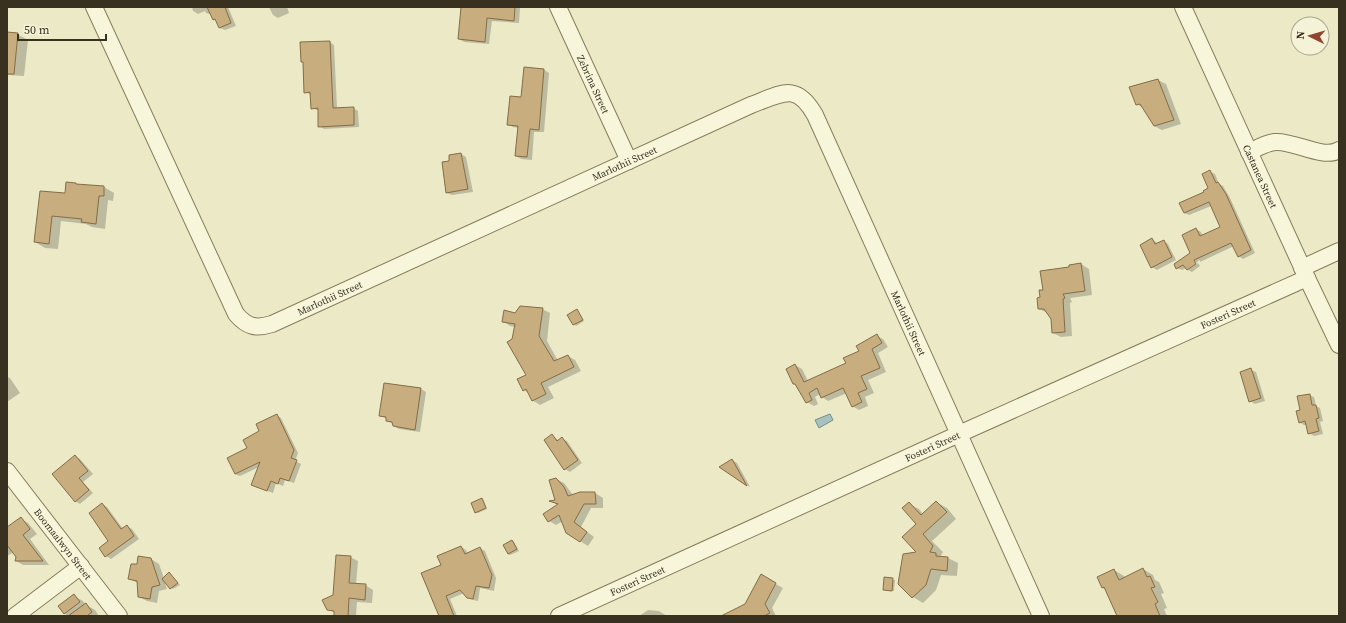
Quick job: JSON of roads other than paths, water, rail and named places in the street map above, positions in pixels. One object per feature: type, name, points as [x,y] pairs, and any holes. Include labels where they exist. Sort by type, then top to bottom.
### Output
[{"type":"street","name":"Marlothii Street","points":[[94,7],[236,314],[241,320],[252,326],[259,327],[272,324],[750,105],[786,93],[796,94],[804,99],[815,115],[1041,616]]},
{"type":"street","name":"Zebrina Street","points":[[558,7],[629,160]]},
{"type":"street","name":"Castanea Street","points":[[1183,7],[1304,273],[1339,345]]},
{"type":"street","points":[[1249,152],[1277,141],[1330,154],[1339,150]]},
{"type":"street","name":"Fosteri Street","points":[[559,616],[959,434],[1304,273],[1339,251]]},
{"type":"street","name":"Boomaalwyn Street","points":[[7,471],[119,616]]},
{"type":"street","points":[[15,616],[81,566]]},
{"type":"water","points":[[830,414],[833,420],[819,428],[815,420]]}]
